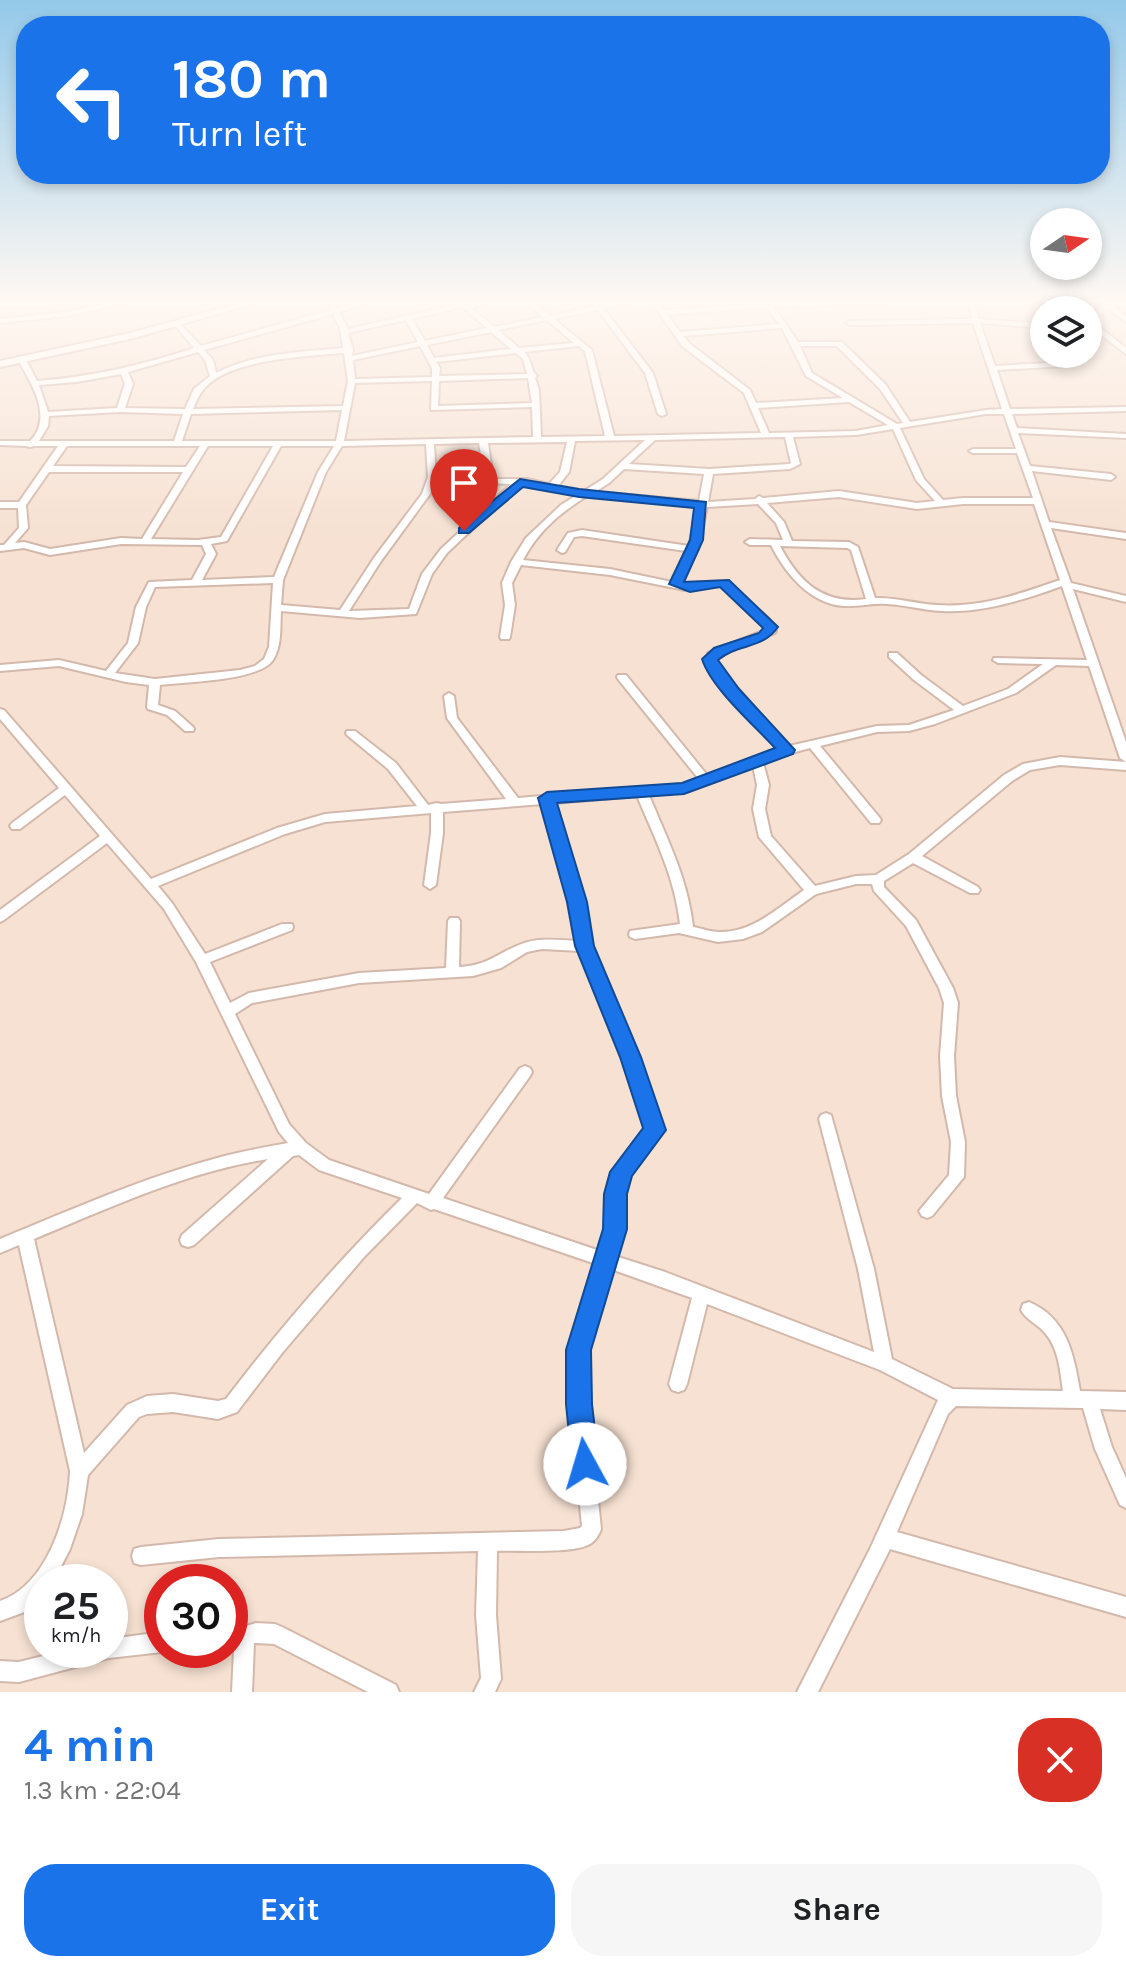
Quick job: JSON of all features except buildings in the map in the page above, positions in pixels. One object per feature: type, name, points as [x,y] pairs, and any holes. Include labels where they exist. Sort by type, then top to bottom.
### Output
[{"type":"street","points":[[32,380],[46,414],[41,442]]},
{"type":"street","points":[[35,385],[68,380]]},
{"type":"street","points":[[120,410],[129,384],[127,380]]},
{"type":"street","points":[[177,444],[196,393],[208,380]]},
{"type":"street","points":[[0,668],[59,663],[155,682],[221,677],[259,668],[268,660],[274,647],[278,580],[322,472],[340,443],[352,381],[396,380]]},
{"type":"street","points":[[437,380],[434,408],[536,405]]},
{"type":"street","points":[[533,380],[537,439]]},
{"type":"street","points":[[597,380],[610,438]]},
{"type":"street","points":[[651,380],[662,414]]},
{"type":"street","points":[[733,380],[742,387],[766,435]]},
{"type":"street","points":[[818,380],[895,426],[920,480],[941,503]]},
{"type":"street","points":[[876,380],[908,424]]},
{"type":"street","points":[[996,380],[1126,758]]},
{"type":"street","points":[[753,406],[847,400]]},
{"type":"street","points":[[46,414],[120,410],[189,412],[346,408]]},
{"type":"street","points":[[0,443],[278,444],[856,433],[973,413],[1126,409]]},
{"type":"street","points":[[1014,430],[1126,436]]},
{"type":"street","points":[[622,466],[709,472],[796,464],[788,435]]},
{"type":"street","points":[[505,637],[510,605],[507,583],[516,562],[538,529],[622,466],[652,438]]},
{"type":"street","points":[[552,486],[565,472],[571,439]]},
{"type":"street","points":[[483,440],[488,480],[552,486],[586,493],[701,505],[839,494],[910,505],[1037,501]]},
{"type":"street","points":[[343,613],[377,560],[426,494],[432,477],[430,441]]},
{"type":"street","points":[[146,540],[205,444]]},
{"type":"street","points":[[3,547],[18,542],[50,552],[100,543],[146,540],[206,543],[227,536],[278,444]]},
{"type":"street","points":[[18,542],[24,528],[22,505],[63,445]]},
{"type":"street","points":[[973,451],[1021,451]]},
{"type":"street","points":[[1026,468],[1111,477]]},
{"type":"street","points":[[49,469],[190,470]]},
{"type":"street","points":[[676,584],[693,549],[709,472]]},
{"type":"street","points":[[277,608],[343,613],[413,612],[427,574],[444,551],[517,483]]},
{"type":"street","points":[[759,499],[780,522],[788,541]]},
{"type":"street","points":[[0,505],[22,505]]},
{"type":"street","points":[[1045,524],[1126,536]]},
{"type":"street","points":[[562,550],[571,535],[582,533],[693,549]]},
{"type":"street","points":[[750,542],[849,545],[855,549],[871,601]]},
{"type":"street","points":[[774,542],[792,573],[830,601],[871,601],[939,609],[967,608],[1009,600],[1066,583],[1126,599]]},
{"type":"street","points":[[195,583],[211,554],[206,543]]},
{"type":"street","points":[[516,562],[610,572],[690,587],[724,583],[771,627],[764,636],[720,651],[710,659],[713,667],[787,750]]},
{"type":"street","points":[[108,675],[133,643],[150,586],[161,581],[278,580]]},
{"type":"street","points":[[893,655],[908,671],[926,681],[962,711]]},
{"type":"street","points":[[998,660],[1093,663]]},
{"type":"street","points":[[150,884],[281,831],[340,815],[684,788],[787,750],[877,729],[909,728],[962,711],[1012,691],[1052,663]]},
{"type":"street","points":[[622,677],[705,780]]},
{"type":"street","points":[[155,682],[152,707],[171,713],[189,729]]},
{"type":"street","points":[[449,696],[452,718],[514,801]]},
{"type":"street","points":[[0,712],[6,728],[66,788],[168,906],[202,960],[295,1149],[324,1165],[413,1197],[605,1259],[701,1294],[885,1364],[952,1398],[1126,1401]]},
{"type":"street","points":[[351,733],[392,766],[431,807],[437,833],[430,885]]},
{"type":"street","points":[[813,745],[875,820]]},
{"type":"street","points":[[762,757],[758,766],[763,785],[759,809],[765,837],[812,891]]},
{"type":"street","points":[[635,934],[687,928],[718,937],[743,934],[757,929],[812,891],[856,880],[878,879],[913,857],[1008,778],[1027,767],[1060,761],[1126,766]]},
{"type":"street","points":[[16,826],[66,788]]},
{"type":"street","points":[[642,793],[678,879],[687,928]]},
{"type":"street","points":[[141,1556],[219,1548],[488,1544],[585,1537],[592,1529],[579,1404],[578,1350],[615,1229],[615,1194],[622,1172],[655,1130],[631,1057],[585,946],[577,902],[547,798]]},
{"type":"street","points":[[0,917],[108,836]]},
{"type":"street","points":[[913,857],[974,890]]},
{"type":"street","points":[[878,879],[878,888],[911,923],[951,1003],[947,1056],[949,1096],[958,1142],[956,1177],[927,1211]]},
{"type":"street","points":[[452,972],[454,921]]},
{"type":"street","points":[[202,960],[287,927]]},
{"type":"street","points":[[227,1012],[249,998],[279,992],[359,978],[485,968],[524,948],[542,944],[585,946]]},
{"type":"street","points":[[431,1203],[525,1072]]},
{"type":"street","points":[[826,1119],[866,1269],[885,1364]]},
{"type":"street","points":[[0,1246],[165,1181],[254,1155],[295,1149]]},
{"type":"street","points":[[188,1240],[295,1149]]},
{"type":"street","points":[[79,1471],[133,1411],[147,1405],[173,1403],[218,1410],[231,1406],[276,1347],[358,1252],[413,1197]]},
{"type":"street","points":[[25,1236],[79,1471],[74,1512],[52,1564]]},
{"type":"street","points":[[678,1384],[701,1294]]},
{"type":"street","points":[[1029,1310],[1050,1322],[1060,1337],[1081,1400],[1126,1499]]},
{"type":"street","points":[[807,1692],[884,1538],[942,1408],[952,1398]]},
{"type":"street","points":[[884,1538],[1126,1607]]},
{"type":"street","points":[[484,1692],[491,1679],[486,1615],[488,1544]]},
{"type":"street","points":[[0,1611],[24,1600]]},
{"type":"street","points":[[248,1636],[275,1634],[383,1691]]},
{"type":"street","points":[[0,1671],[19,1672],[35,1668]]},
{"type":"street","points":[[240,1668],[242,1692]]},
{"type":"shaded area","points":[[0,380],[1126,380],[1126,1692],[0,1692]]},
{"type":"route","points":[[464,531],[495,507],[517,483],[552,486],[579,493],[625,495],[701,505],[696,540],[676,584],[694,587],[720,581],[771,627],[771,631],[764,636],[720,651],[710,659],[734,693],[787,750],[762,757],[695,786],[642,793],[547,798],[577,902],[585,946],[606,1004],[631,1057],[655,1130],[622,1172],[615,1194],[615,1229],[578,1350],[585,1464]]}]
